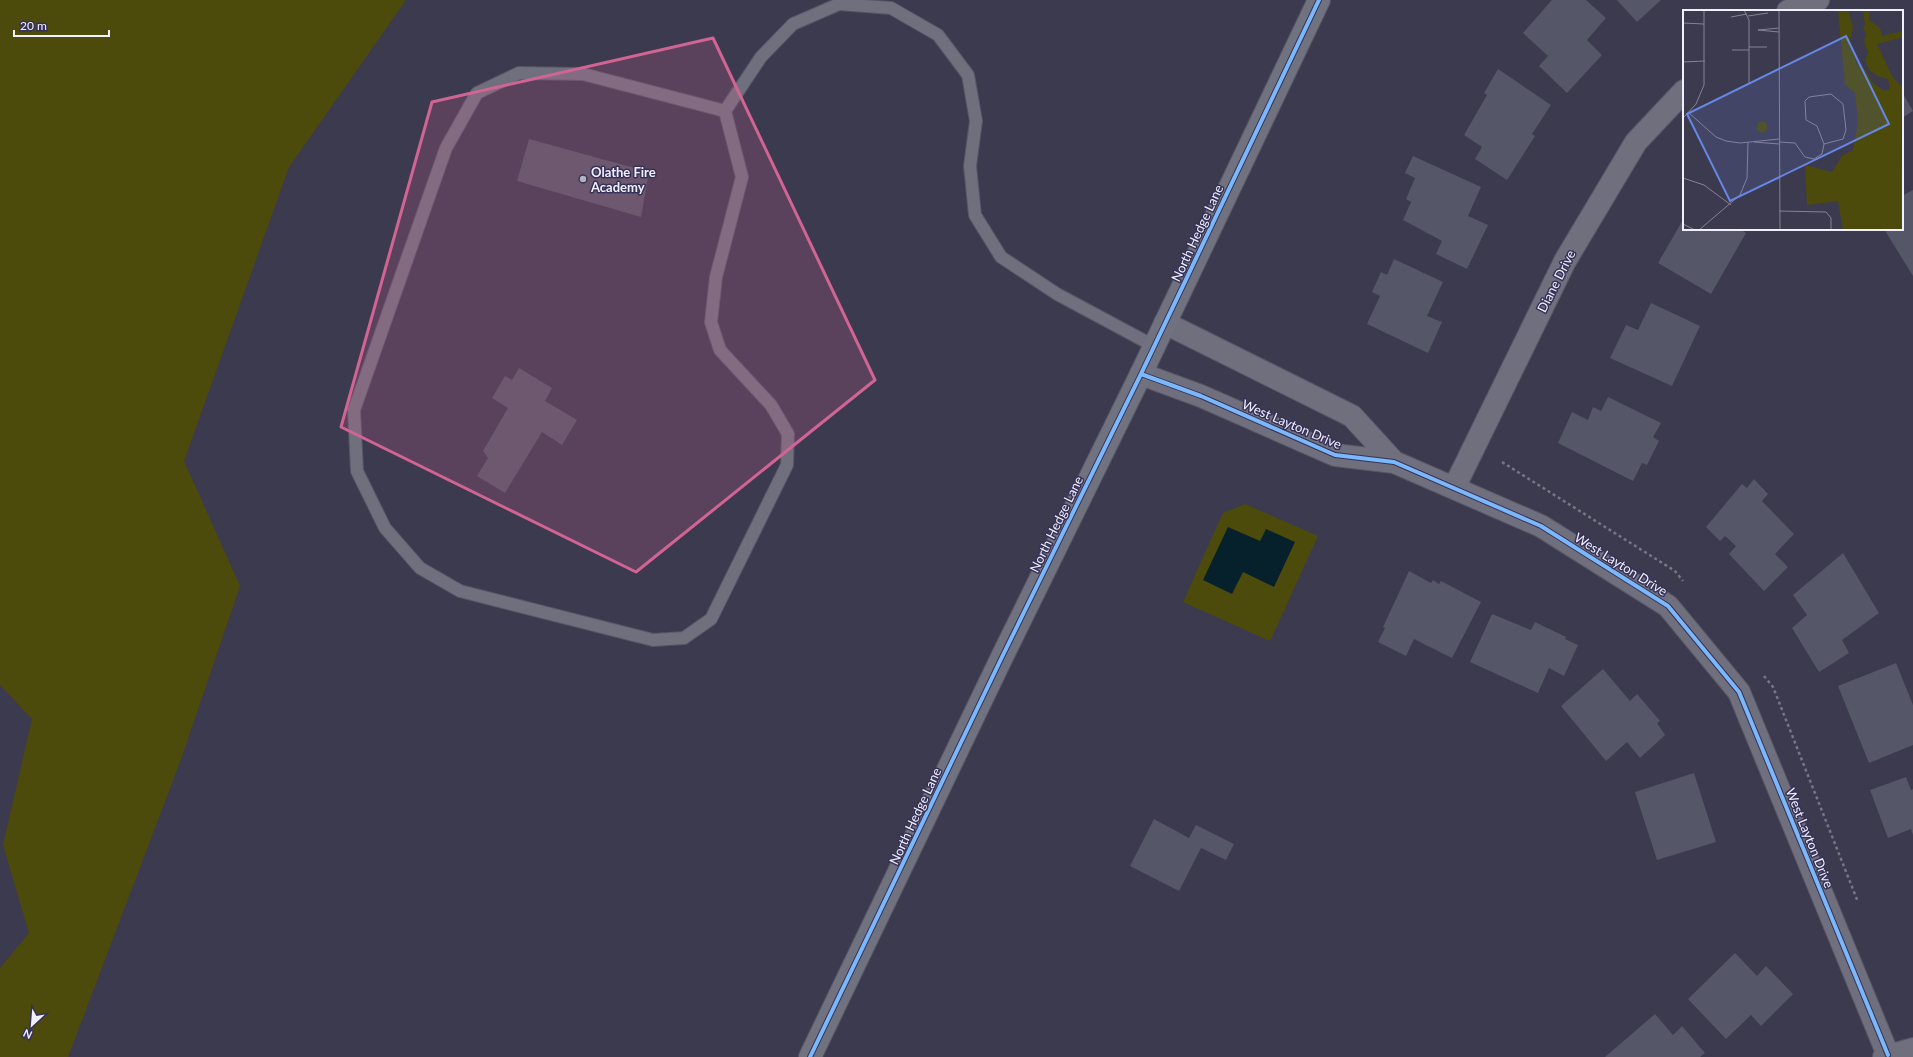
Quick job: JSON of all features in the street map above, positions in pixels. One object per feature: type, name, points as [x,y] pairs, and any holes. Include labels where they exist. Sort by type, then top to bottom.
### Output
[{"type":"street","name":"North Hedge Lane","points":[[810,1057],[1002,657],[1141,374],[1319,0]]},
{"type":"street","points":[[1791,10],[1818,0]]},
{"type":"street","name":"Diane Drive","points":[[1454,488],[1565,261],[1636,142],[1683,93]]},
{"type":"street","name":"West Layton Drive","points":[[1165,323],[1352,416],[1394,462]]},
{"type":"street","name":"West Layton Drive","points":[[1141,374],[1201,396],[1335,455],[1394,462],[1541,526],[1668,606],[1739,692],[1886,1056]]},
{"type":"street","points":[[1886,1056],[1913,1048]]},
{"type":"lane","points":[[725,111],[583,74],[519,73],[477,93],[446,148],[354,410],[357,471],[385,528],[420,568],[460,591],[653,640],[684,638],[711,619],[787,465],[788,434],[771,405],[720,350],[711,322],[716,277],[742,177],[725,111],[761,57],[793,24],[839,4],[891,8],[938,35],[968,75],[976,121],[970,166],[975,215],[1001,257],[1057,294],[1154,346]]},
{"type":"highlighted area","points":[[713,38],[875,380],[636,572],[341,427],[432,102]]},
{"type":"shaded area","points":[[0,0],[406,0],[289,167],[184,461],[240,586],[180,762],[68,1057],[0,1057],[0,968],[29,933],[3,845],[32,719],[0,685]]},
{"type":"shaded area","points":[[1245,504],[1318,536],[1270,641],[1183,602],[1223,513]]},
{"type":"water","points":[[1228,527],[1260,541],[1266,529],[1295,542],[1274,587],[1243,572],[1232,594],[1203,580]]},
{"type":"building","points":[[1552,0],[1586,0],[1606,18],[1587,40],[1602,55],[1567,93],[1539,66],[1548,56],[1523,33]]},
{"type":"building","points":[[1617,0],[1661,0],[1637,22]]},
{"type":"building","points":[[1498,69],[1551,105],[1532,134],[1535,136],[1507,180],[1475,159],[1482,147],[1464,135],[1487,95],[1484,93]]},
{"type":"building","points":[[1903,94],[1913,111],[1903,117]]},
{"type":"building","points":[[529,139],[649,172],[641,217],[517,181]]},
{"type":"building","points":[[1413,156],[1481,187],[1468,216],[1488,225],[1467,269],[1436,254],[1442,241],[1403,220],[1411,202],[1406,199],[1415,178],[1405,173]]},
{"type":"building","points":[[1913,190],[1913,276],[1885,230],[1903,230],[1903,195]]},
{"type":"building","points":[[1683,220],[1683,230],[1742,230],[1746,233],[1711,294],[1658,263]]},
{"type":"building","points":[[1394,259],[1443,282],[1427,316],[1442,322],[1428,353],[1367,324],[1380,296],[1372,292],[1381,272],[1387,275]]},
{"type":"building","points":[[1651,303],[1700,326],[1672,386],[1610,358],[1626,325],[1638,330]]},
{"type":"building","points":[[519,368],[552,388],[545,401],[577,420],[562,445],[542,432],[505,493],[477,476],[488,458],[483,451],[508,408],[492,398],[505,376],[512,380]]},
{"type":"building","points":[[1608,397],[1661,423],[1653,437],[1659,441],[1647,465],[1642,463],[1633,481],[1558,443],[1572,412],[1588,420],[1593,407],[1601,411]]},
{"type":"building","points":[[1754,479],[1768,494],[1762,501],[1794,534],[1775,554],[1788,567],[1764,591],[1729,554],[1736,546],[1725,536],[1720,541],[1706,527],[1742,484],[1747,488]]},
{"type":"building","points":[[1843,553],[1879,613],[1842,640],[1849,653],[1819,672],[1792,628],[1807,615],[1793,595]]},
{"type":"building","points":[[1409,571],[1431,583],[1433,580],[1439,584],[1441,581],[1481,602],[1452,658],[1414,639],[1406,656],[1378,642],[1385,628],[1383,627]]},
{"type":"building","points":[[1492,614],[1531,630],[1535,622],[1566,637],[1565,639],[1578,645],[1564,676],[1549,668],[1538,693],[1470,662]]},
{"type":"building","points":[[1896,663],[1913,705],[1913,745],[1869,763],[1838,686]]},
{"type":"building","points":[[1603,669],[1630,701],[1637,694],[1660,721],[1657,723],[1665,735],[1640,758],[1627,742],[1606,761],[1561,706]]},
{"type":"building","points":[[1694,773],[1716,842],[1657,860],[1635,792]]},
{"type":"building","points":[[1906,777],[1911,790],[1913,789],[1913,835],[1911,829],[1888,838],[1870,790]]},
{"type":"building","points":[[1154,819],[1189,838],[1196,825],[1234,844],[1226,860],[1201,848],[1179,891],[1130,866]]},
{"type":"building","points":[[1735,953],[1757,976],[1766,966],[1793,994],[1761,1026],[1751,1015],[1726,1039],[1688,999]]},
{"type":"building","points":[[1655,1014],[1673,1035],[1682,1026],[1705,1053],[1700,1057],[1605,1057]]},
{"type":"cycle path","points":[[810,1057],[1002,657],[1141,374],[1319,0]]},
{"type":"cycle path","points":[[1141,374],[1201,396],[1335,455],[1394,462],[1541,526],[1668,606],[1739,692],[1888,1055]]},
{"type":"place","name":"Olathe Fire Academy","points":[[583,179]]}]
